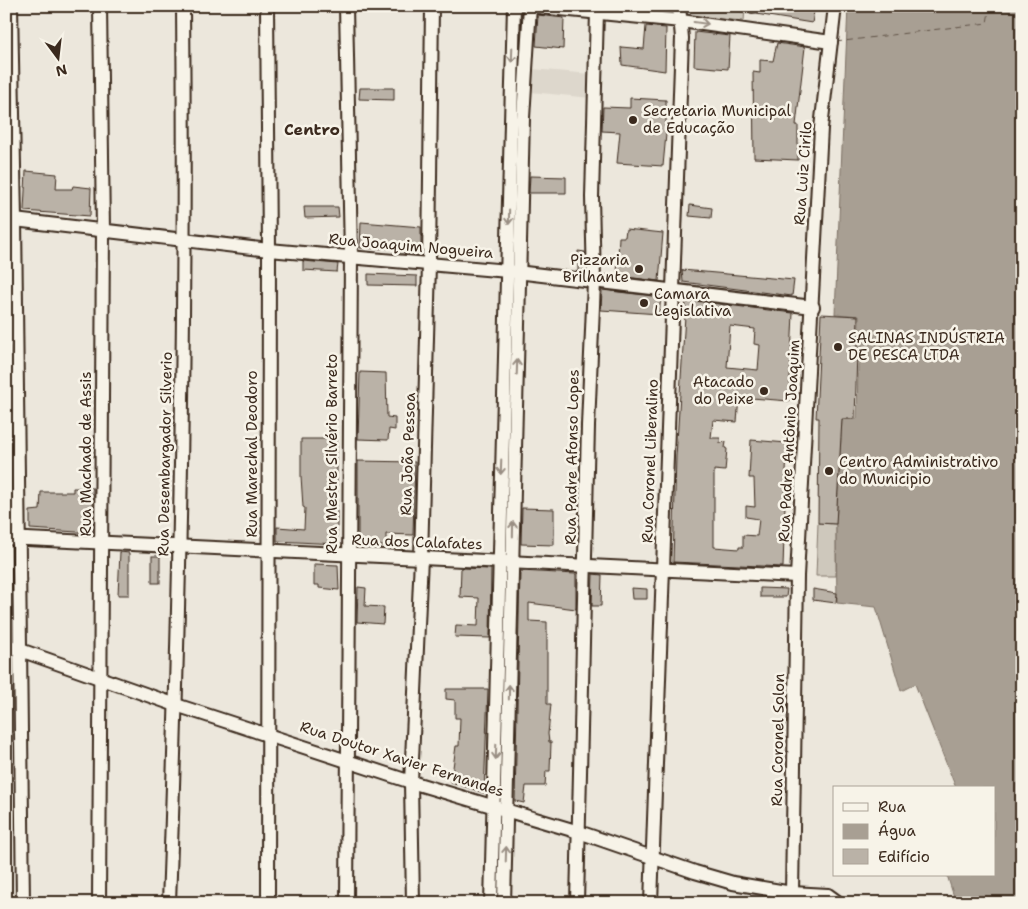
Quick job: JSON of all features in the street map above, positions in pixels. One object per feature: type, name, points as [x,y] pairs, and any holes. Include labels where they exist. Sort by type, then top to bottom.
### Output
[{"type":"street","points":[[11,6],[12,538],[20,650],[23,903]]},
{"type":"street","name":"Rua Machado de Assis","points":[[99,903],[103,230],[100,6]]},
{"type":"street","name":"Rua Desembargador Silverio","points":[[169,903],[176,705],[185,239],[183,6]]},
{"type":"street","name":"Rua Marechal Deodoro","points":[[267,6],[269,250],[268,903]]},
{"type":"street","name":"Rua Mestre Silvério Barreto","points":[[346,6],[351,256],[347,903]]},
{"type":"street","name":"Rua João Pessoa","points":[[413,903],[412,782],[422,558],[429,264],[432,6]]},
{"type":"street","points":[[504,903],[507,810],[503,716],[515,197],[510,117],[514,6]]},
{"type":"street","points":[[515,197],[523,118],[530,6],[681,21],[831,42]]},
{"type":"street","name":"Rua Coronel Liberalino","points":[[651,903],[682,38],[679,6]]},
{"type":"street","name":"Rua Luiz Cirilo","points":[[813,307],[821,128],[835,6]]},
{"type":"street","name":"Rua Padre Afonso Lopes","points":[[577,903],[588,426],[594,282],[592,197],[597,12]]},
{"type":"street","points":[[510,117],[523,118]]},
{"type":"street","name":"Rua Joaquim Nogueira","points":[[11,220],[269,250],[514,272],[813,307]]},
{"type":"street","name":"Rua Padre Antônio Joaquim","points":[[797,576],[813,307]]},
{"type":"street","name":"Rua dos Calafates","points":[[12,538],[797,576]]},
{"type":"street","name":"Rua Coronel Solon","points":[[790,898],[797,576]]},
{"type":"street","name":"Rua Doutor Xavier Fernandes","points":[[6,645],[176,705],[268,733],[412,782],[579,832],[652,858],[790,898],[828,895],[839,903]]},
{"type":"street","points":[[491,903],[494,805],[503,716]]},
{"type":"shaded area","points":[[685,6],[745,6],[744,21],[684,16]]},
{"type":"shaded area","points":[[532,69],[591,74],[591,98],[531,92]]},
{"type":"shaded area","points":[[818,523],[836,524],[836,576],[816,576]]},
{"type":"water","points":[[848,6],[1022,6],[1022,903],[956,903],[947,876],[996,876],[996,786],[955,786],[915,684],[901,691],[876,607],[837,603],[836,524],[842,419],[857,419],[859,316],[835,314]]},
{"type":"building","points":[[738,6],[815,6],[812,23],[737,11]]},
{"type":"building","points":[[538,15],[564,18],[563,49],[536,46]]},
{"type":"building","points":[[646,26],[666,28],[665,71],[622,65],[621,47],[644,49]]},
{"type":"building","points":[[695,32],[730,36],[728,69],[694,66]]},
{"type":"building","points":[[777,43],[805,47],[796,125],[798,125],[798,160],[754,158],[753,72],[760,73],[760,60],[773,61]]},
{"type":"building","points":[[360,88],[394,88],[394,100],[359,99]]},
{"type":"building","points":[[630,98],[666,100],[666,134],[663,166],[617,163],[620,132],[602,131],[603,107],[630,108]]},
{"type":"building","points":[[26,171],[57,174],[56,189],[72,189],[73,186],[91,188],[90,216],[24,211]]},
{"type":"building","points":[[530,176],[566,177],[566,193],[529,193]]},
{"type":"building","points":[[690,205],[712,208],[711,218],[689,216]]},
{"type":"building","points":[[304,207],[338,207],[339,217],[305,218]]},
{"type":"building","points":[[361,222],[421,227],[421,254],[394,252],[395,249],[360,248]]},
{"type":"building","points":[[626,229],[663,233],[659,281],[617,276],[619,237],[625,237]]},
{"type":"building","points":[[578,251],[585,252],[586,272],[578,271]]},
{"type":"building","points":[[303,261],[338,264],[337,272],[303,270]]},
{"type":"building","points":[[682,270],[794,280],[792,296],[683,282]]},
{"type":"building","points":[[368,274],[417,276],[417,286],[368,285]]},
{"type":"building","points":[[602,290],[661,297],[659,314],[601,310]]},
{"type":"building","points":[[686,300],[793,313],[789,401],[739,397],[737,422],[713,420],[711,438],[720,438],[720,443],[726,442],[725,448],[727,449],[725,471],[714,470],[714,547],[739,549],[739,547],[743,547],[743,535],[757,536],[759,519],[746,517],[746,506],[755,507],[754,478],[749,478],[751,440],[787,443],[783,567],[673,562],[676,457]],"holes":[[[730,326],[755,329],[754,344],[760,345],[758,370],[727,367]]]},
{"type":"building","name":"SALINAS INDÚSTRIA DE PESCA LTDA","points":[[821,314],[858,316],[855,419],[842,419],[836,524],[818,523],[819,418],[816,418]]},
{"type":"building","points":[[360,372],[386,373],[387,417],[395,418],[395,430],[389,429],[388,440],[358,439]]},
{"type":"building","points":[[301,439],[337,439],[337,544],[277,541],[277,527],[304,529],[305,508],[303,507],[301,476]]},
{"type":"building","points":[[358,461],[415,462],[413,535],[386,534],[386,546],[358,545]]},
{"type":"building","points":[[73,488],[93,488],[93,533],[30,529],[30,511],[40,510],[41,492],[73,492]]},
{"type":"building","points":[[522,508],[554,509],[554,545],[521,544]]},
{"type":"building","points":[[120,552],[129,553],[129,595],[118,595]]},
{"type":"building","points":[[152,556],[160,556],[160,583],[152,583]]},
{"type":"building","points":[[314,564],[338,565],[339,590],[319,588],[319,585],[314,585]]},
{"type":"building","points":[[461,568],[491,569],[490,638],[455,637],[456,625],[478,626],[479,598],[460,597]]},
{"type":"building","points":[[520,571],[576,574],[576,609],[529,603],[529,621],[547,622],[547,704],[551,704],[548,734],[549,742],[551,742],[550,771],[546,771],[545,786],[526,786],[524,803],[515,801]]},
{"type":"building","points":[[593,574],[602,575],[601,606],[592,606]]},
{"type":"building","points":[[358,587],[366,588],[365,606],[384,607],[383,624],[357,622]]},
{"type":"building","points":[[631,588],[647,589],[647,599],[632,599]]},
{"type":"building","points":[[760,588],[787,589],[786,597],[760,597]]},
{"type":"building","points":[[813,589],[837,593],[836,603],[813,600]]},
{"type":"building","points":[[446,689],[488,689],[484,793],[451,782],[456,746],[459,746],[460,718],[455,718],[455,700],[446,699]]},
{"type":"ferry route","points":[[836,42],[987,23],[990,6]]},
{"type":"place","name":"Secretaria Municipal de Educação","points":[[633,120]]},
{"type":"place","name":"Pizzaria Brilhante","points":[[639,269]]},
{"type":"place","name":"Camara Legislativa","points":[[644,303]]},
{"type":"place","name":"SALINAS INDÚSTRIA DE PESCA LTDA","points":[[838,347]]},
{"type":"place","name":"Atacado do Peixe","points":[[764,391]]},
{"type":"place","name":"Centro Administrativo do Municipio","points":[[829,471]]},
{"type":"district","name":"Centro","points":[[312,129]]}]
